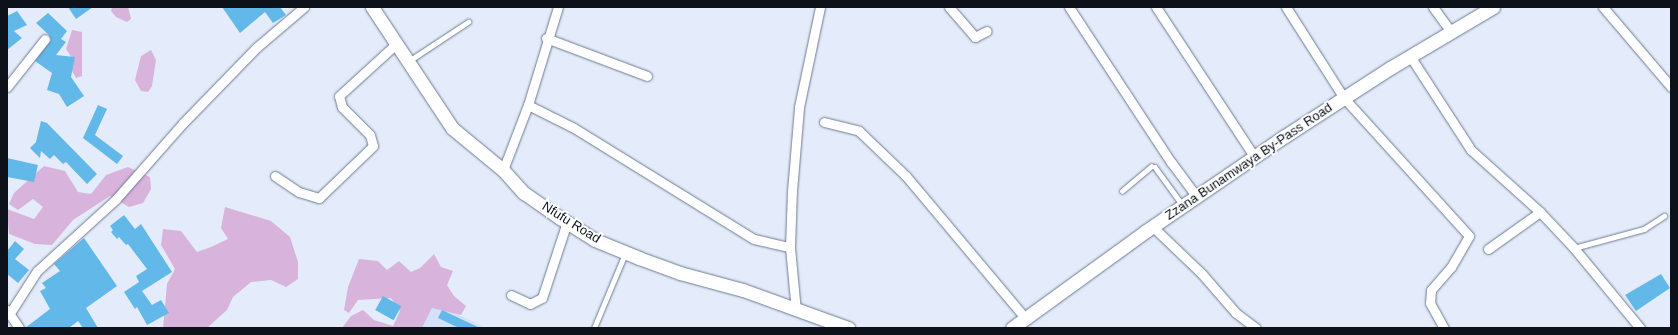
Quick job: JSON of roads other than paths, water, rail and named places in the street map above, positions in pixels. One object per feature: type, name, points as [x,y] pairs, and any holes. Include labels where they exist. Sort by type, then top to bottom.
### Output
[{"type":"street","points":[[19,328],[8,312],[37,271],[116,199],[183,123],[257,47],[304,7]]},
{"type":"street","name":"Nfufu Road","points":[[372,7],[452,128],[503,170],[524,193],[567,222],[595,240],[626,253],[680,273],[743,290],[796,311],[848,328]]},
{"type":"street","points":[[503,170],[528,105],[546,38],[558,7]]},
{"type":"street","points":[[796,311],[790,247],[792,192],[799,106],[820,7]]},
{"type":"street","points":[[949,7],[975,37],[986,31]]},
{"type":"street","points":[[1069,7],[1171,162],[1197,196]]},
{"type":"street","points":[[1156,7],[1255,158]]},
{"type":"street","points":[[1286,7],[1344,98],[1469,236],[1451,267],[1430,290],[1430,303],[1444,328]]},
{"type":"street","points":[[1433,7],[1450,32]]},
{"type":"street","name":"Zzana Bunamwaya By-Pass Road","points":[[1012,328],[1152,226],[1344,98],[1410,56],[1493,7]]},
{"type":"street","points":[[1603,7],[1671,88]]},
{"type":"street","points":[[546,38],[646,76]]},
{"type":"street","points":[[7,87],[45,39]]},
{"type":"street","points":[[275,176],[305,195],[319,198],[372,146],[370,135],[342,107],[339,96],[396,44]]},
{"type":"street","points":[[1410,56],[1471,150],[1540,212],[1574,248],[1635,327]]},
{"type":"street","points":[[528,105],[574,128],[754,239],[790,247]]},
{"type":"street","points":[[824,122],[860,131],[906,176],[1025,318]]},
{"type":"street","points":[[1488,248],[1540,212]]},
{"type":"street","points":[[511,296],[530,304],[542,298],[567,222]]},
{"type":"street","points":[[1152,226],[1202,274],[1236,313],[1256,328]]},
{"type":"lane","points":[[407,62],[468,22]]},
{"type":"lane","points":[[1122,190],[1151,167],[1155,167],[1183,206]]},
{"type":"lane","points":[[1574,248],[1644,229],[1664,216]]},
{"type":"lane","points":[[594,328],[626,253]]}]
